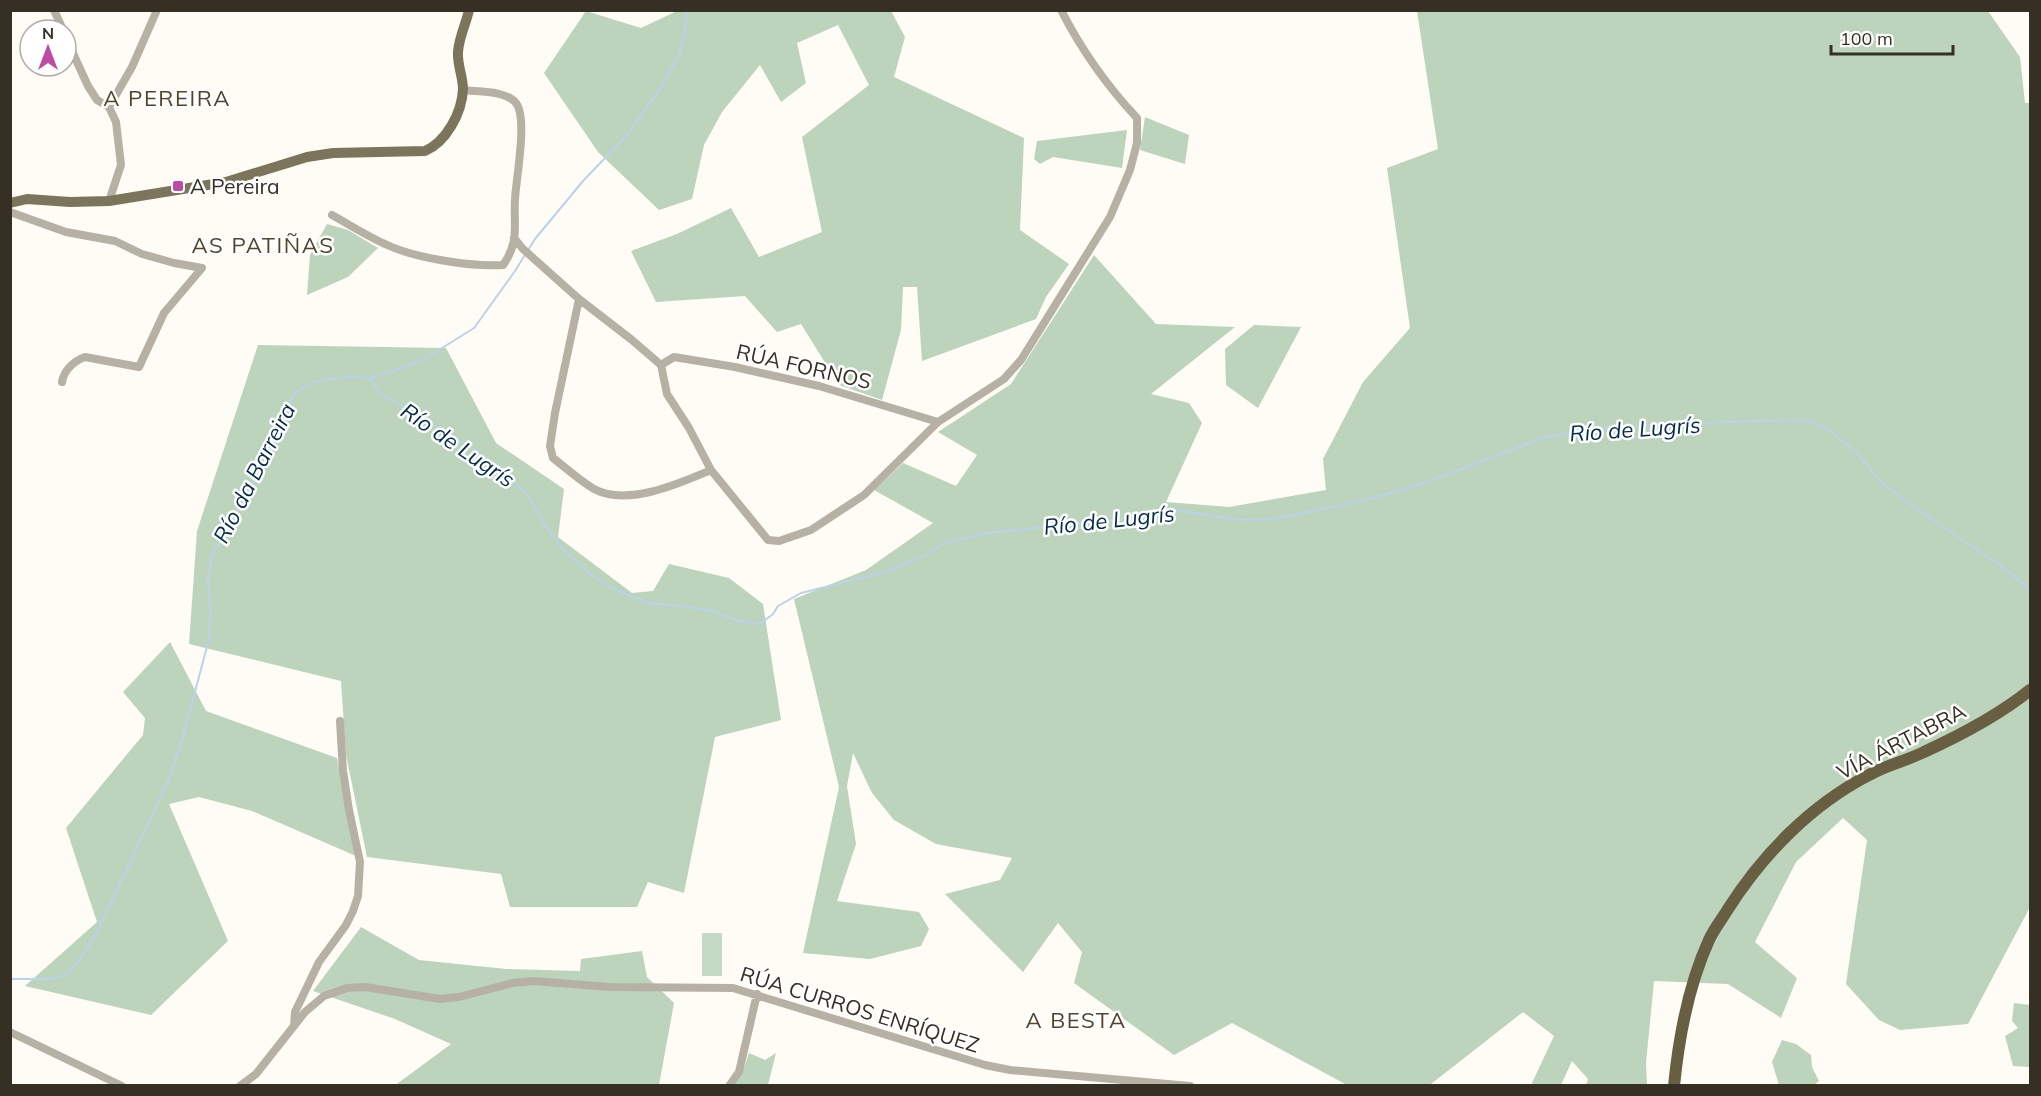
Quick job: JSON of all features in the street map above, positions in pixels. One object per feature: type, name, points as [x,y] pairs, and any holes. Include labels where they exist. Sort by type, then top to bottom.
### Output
[{"type":"highway","name":"VÍA ÁRTABRA","points":[[1674,1086],[1678,1043],[1688,998],[1709,938],[1742,887],[1777,844],[1820,807],[1869,774],[1923,753],[1966,731],[2016,702],[2031,690]]},
{"type":"main road","points":[[10,203],[27,199],[70,202],[109,201],[226,182],[306,157],[333,153],[425,151],[435,146],[447,134],[455,119],[463,90],[458,52],[469,10]]},
{"type":"street","points":[[109,107],[132,67],[157,10]]},
{"type":"street","points":[[514,238],[523,249],[579,299],[661,365],[667,394],[689,428],[711,470],[768,540],[779,541],[811,530],[864,495],[938,422],[1004,378],[1021,360],[1072,282],[1110,217],[1130,170],[1137,143],[1137,118],[1083,49],[1060,10]]},
{"type":"street","points":[[78,64],[97,100],[109,107],[116,122],[121,165],[109,201]]},
{"type":"street","points":[[332,215],[386,245],[411,254],[486,266],[503,265],[510,255],[514,238],[520,112],[515,101],[501,95],[463,90]]},
{"type":"street","points":[[10,212],[66,232],[114,241],[142,254],[202,268],[164,313],[139,367],[85,357],[70,367],[62,382]]},
{"type":"street","points":[[579,299],[555,413],[550,446],[553,458],[595,489],[613,494],[638,494],[667,487],[711,470]]},
{"type":"street","name":"RÚA FORNOS","points":[[661,365],[674,357],[735,367],[836,390],[938,422]]},
{"type":"street","points":[[294,1026],[295,1012],[319,962],[346,925],[358,896],[360,862],[344,781],[340,721]]},
{"type":"street","name":"RÚA CURROS ENRÍQUEZ","points":[[240,1086],[256,1074],[310,1007],[324,996],[348,988],[365,987],[440,999],[459,997],[512,983],[532,981],[610,987],[733,988],[985,1065],[1010,1070],[1190,1086]]},
{"type":"street","points":[[729,1086],[739,1072],[757,994]]},
{"type":"street","points":[[10,1032],[122,1086]]},
{"type":"green space","points":[[586,11],[641,28],[677,11],[891,11],[905,37],[894,77],[1024,138],[1020,230],[1069,264],[1046,297],[1036,319],[922,361],[917,287],[903,287],[901,330],[882,400],[839,385],[801,324],[777,332],[745,296],[656,302],[631,251],[677,234],[731,208],[759,257],[822,232],[802,137],[869,85],[838,25],[797,43],[806,83],[781,102],[760,65],[722,112],[704,145],[692,199],[659,210],[598,152],[544,73]]},
{"type":"green space","points":[[1417,11],[1988,11],[2020,57],[2025,103],[2030,103],[2030,907],[1968,1024],[1900,1030],[1879,1020],[1846,984],[1867,840],[1843,818],[1796,862],[1755,942],[1797,978],[1781,1018],[1728,984],[1654,981],[1646,1063],[1647,1085],[1586,1085],[1588,1079],[1572,1061],[1561,1085],[1531,1085],[1554,1036],[1523,1012],[1431,1084],[1347,1085],[1232,1023],[1174,1055],[1074,983],[1082,952],[1058,923],[1023,972],[945,894],[1000,880],[1012,858],[936,844],[894,820],[872,793],[853,753],[847,786],[856,844],[837,901],[919,912],[929,929],[921,946],[870,959],[803,953],[839,787],[794,599],[866,570],[933,523],[874,490],[903,463],[956,486],[977,455],[938,432],[1011,384],[1094,255],[1156,324],[1235,327],[1151,394],[1189,403],[1202,423],[1166,502],[1229,507],[1326,490],[1323,459],[1363,382],[1410,328],[1387,168],[1438,149]]},
{"type":"green space","points":[[1145,117],[1189,135],[1185,164],[1140,150]]},
{"type":"green space","points":[[1127,130],[1122,168],[1053,157],[1040,164],[1034,159],[1037,141]]},
{"type":"green space","points":[[327,224],[348,230],[378,248],[348,277],[307,295],[310,255]]},
{"type":"green space","points":[[1254,325],[1301,327],[1258,408],[1226,385],[1225,349]]},
{"type":"green space","points":[[258,345],[446,348],[496,443],[564,489],[558,537],[632,593],[653,591],[669,564],[729,578],[763,604],[781,720],[715,737],[684,893],[648,882],[637,907],[510,907],[501,874],[367,857],[346,755],[341,681],[189,644],[197,531]]},
{"type":"green space","points":[[170,642],[206,711],[337,758],[356,856],[252,811],[199,797],[169,804],[228,941],[151,1015],[25,986],[97,922],[66,828],[143,735],[145,718],[123,692]]},
{"type":"green space","points":[[361,927],[419,960],[506,969],[580,971],[581,959],[642,951],[647,977],[674,1003],[659,1085],[394,1086],[451,1044],[395,1019],[313,991]]},
{"type":"green space","points":[[702,933],[722,933],[722,976],[702,976]]},
{"type":"green space","points":[[2014,1003],[2030,1005],[2030,1067],[2013,1066],[2005,1036],[2018,1028],[2012,1021]]},
{"type":"green space","points":[[1782,1040],[1796,1044],[1811,1055],[1812,1067],[1819,1081],[1814,1085],[1779,1085],[1772,1062]]},
{"type":"green space","points":[[749,1053],[765,1060],[776,1053],[768,1085],[734,1086],[742,1074]]},
{"type":"waterway","name":"Río da Barreira","points":[[10,979],[48,979],[67,975],[95,936],[168,781],[184,733],[209,639],[208,578],[212,556],[251,488],[268,452],[280,416],[295,393],[311,383],[347,376],[370,378],[399,369],[426,358],[474,328],[535,239],[583,181],[627,135],[662,86],[680,52],[687,10]]},
{"type":"waterway","name":"Río de Lugrís","points":[[370,378],[380,393],[464,443],[497,466],[528,495],[545,526],[564,550],[591,575],[616,590],[649,603],[712,611],[738,621],[760,624],[773,614],[778,606],[801,593],[886,572],[921,557],[945,543],[987,533],[1126,519],[1158,511],[1175,510],[1239,520],[1274,519],[1357,502],[1413,487],[1543,438],[1585,429],[1749,421],[1805,420],[1827,428],[1857,453],[1881,482],[2000,565],[2030,589]]},
{"type":"place","name":"A Pereira","points":[[178,186]]},
{"type":"district","name":"A PEREIRA","points":[[167,98]]},
{"type":"district","name":"AS PATIÑAS","points":[[263,245]]},
{"type":"district","name":"A BESTA","points":[[1076,1020]]}]
